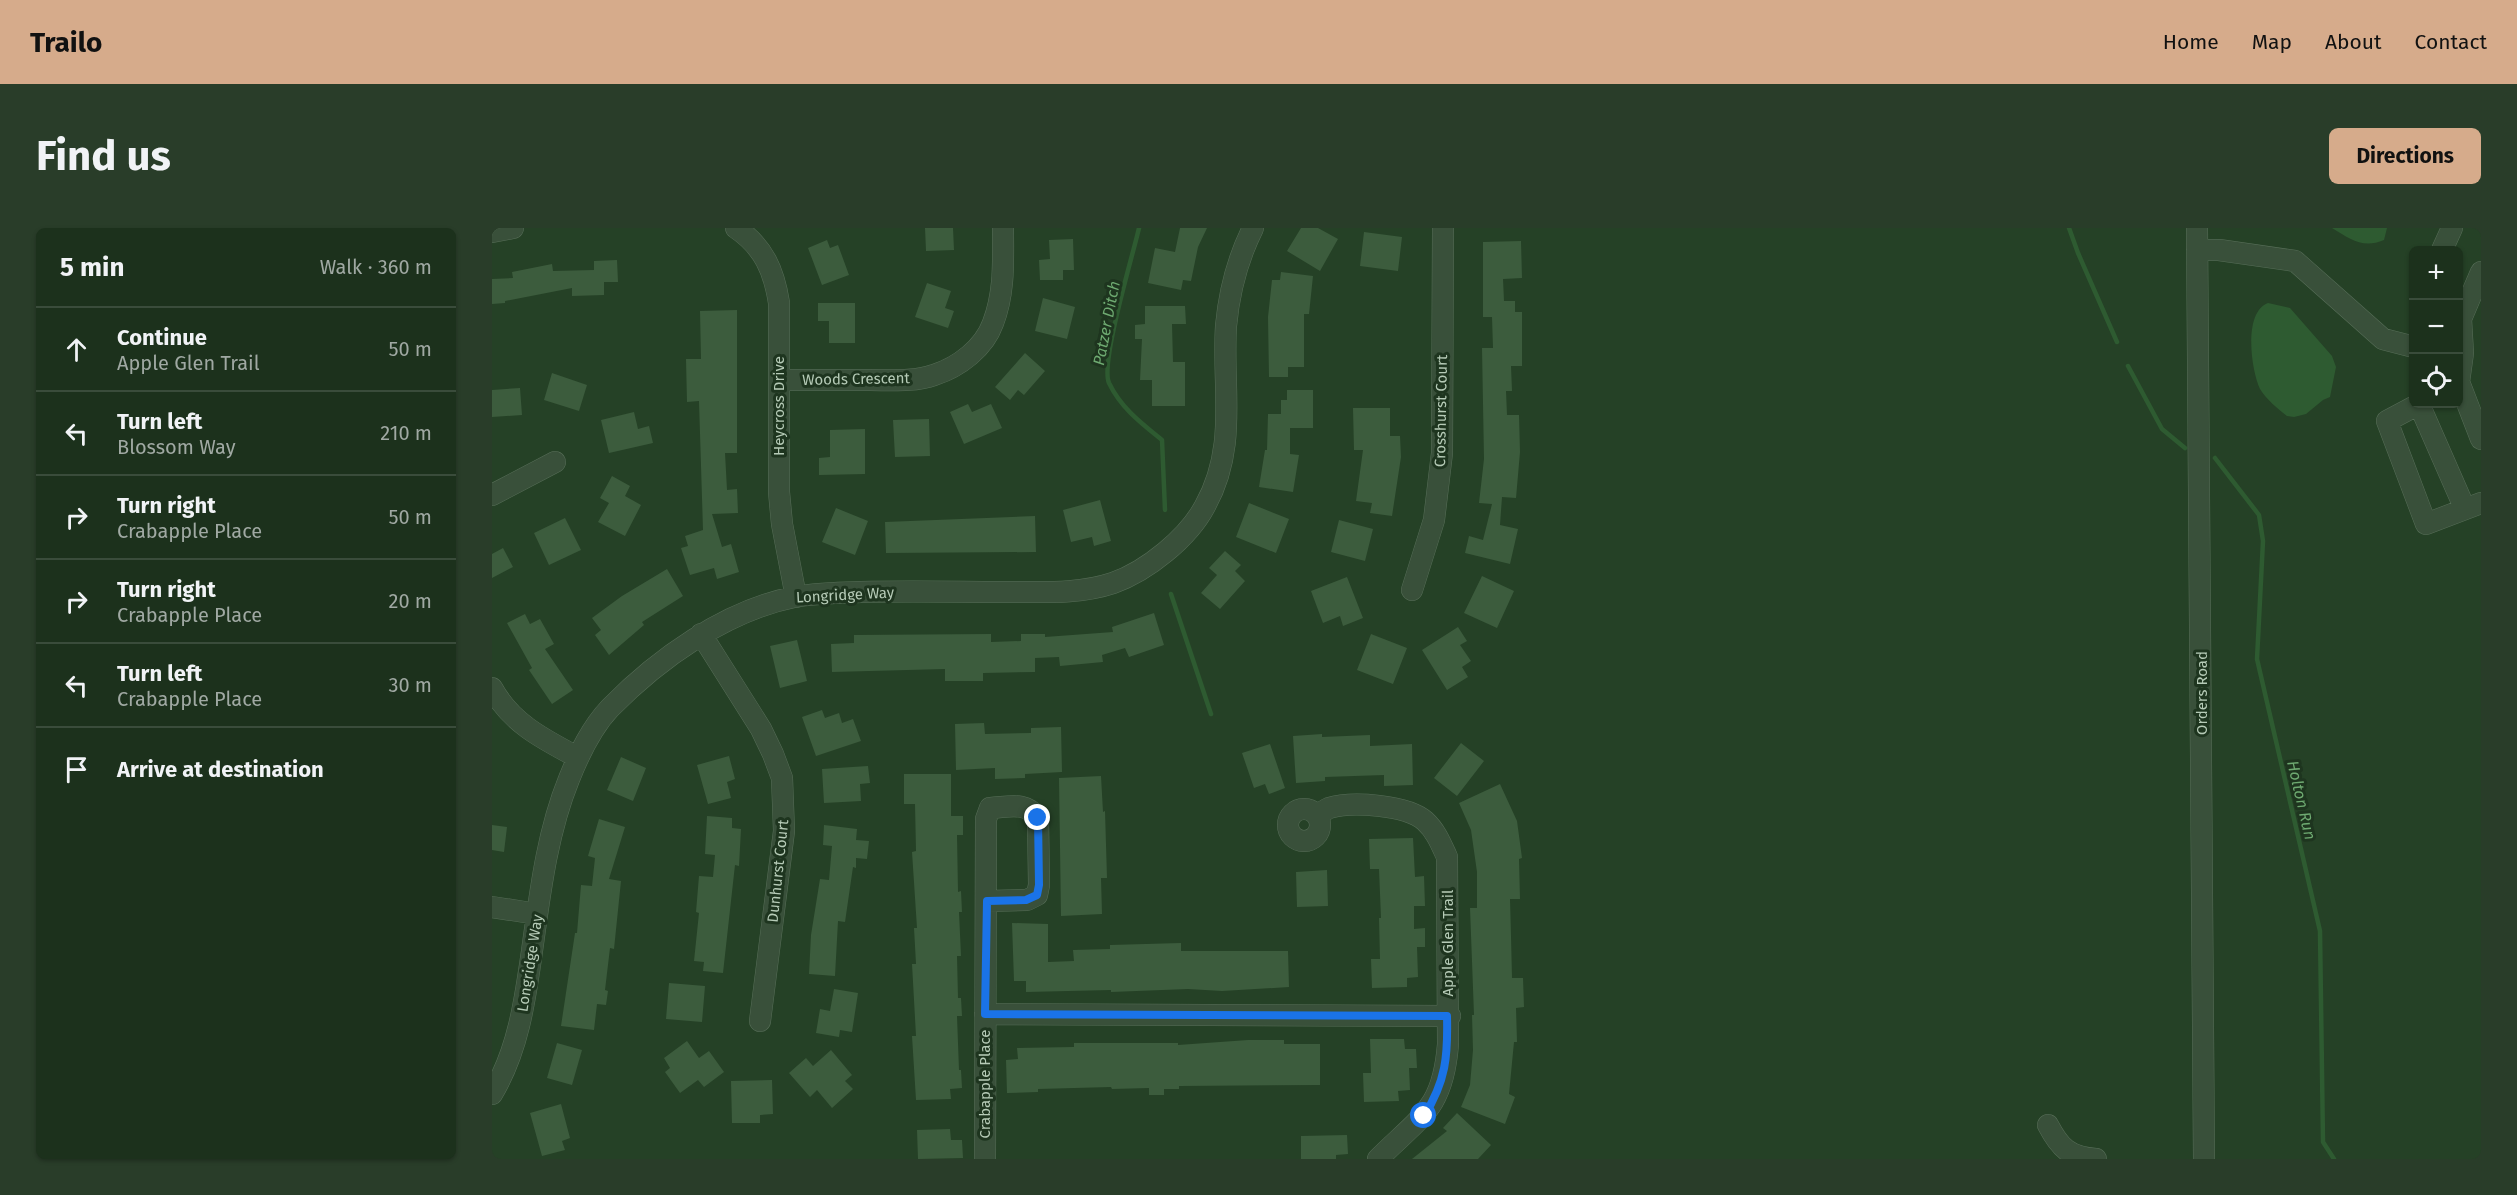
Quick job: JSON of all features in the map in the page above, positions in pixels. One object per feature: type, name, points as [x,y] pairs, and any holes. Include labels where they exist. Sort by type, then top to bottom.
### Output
[{"type":"street","points":[[492,232],[513,228]]},
{"type":"street","name":"Heycross Drive","points":[[736,228],[753,241],[772,269],[779,303],[779,492],[782,524],[796,597]]},
{"type":"street","name":"Woods Crescent","points":[[779,380],[908,380],[933,375],[957,364],[979,348],[993,325],[1000,302],[1004,274],[1003,228]]},
{"type":"street","name":"Longridge Way","points":[[492,1094],[501,1080],[523,1011],[548,848],[562,795],[577,757],[589,735],[608,710],[701,634],[746,611],[796,597],[812,594],[870,592],[1057,592],[1113,583],[1142,570],[1175,543],[1205,507],[1221,467],[1228,422],[1226,327],[1231,293],[1240,260],[1253,228]]},
{"type":"street","name":"Crosshurst Court","points":[[1412,590],[1434,520],[1442,453],[1443,228]]},
{"type":"street","name":"Orders Road","points":[[2197,228],[2204,1159]]},
{"type":"street","points":[[2444,246],[2452,228]]},
{"type":"street","points":[[2197,250],[2219,250],[2295,261],[2383,339],[2409,345]]},
{"type":"street","points":[[2463,310],[2481,273]]},
{"type":"street","points":[[2463,392],[2481,439]]},
{"type":"street","points":[[2411,408],[2387,421],[2426,524],[2473,506],[2421,408]]},
{"type":"street","points":[[492,495],[555,462]]},
{"type":"street","name":"Dunhurst Court","points":[[701,634],[761,729],[782,778],[784,831],[760,1021]]},
{"type":"street","points":[[492,688],[512,717],[534,734],[577,757]]},
{"type":"street","name":"Crabapple Place","points":[[985,1159],[986,819],[990,808],[1023,806],[1031,809],[1038,818],[1039,885],[1037,895],[1026,900],[987,901]]},
{"type":"street","name":"Apple Glen Trail","points":[[1317,815],[1330,808],[1386,807],[1413,814],[1425,821],[1437,835],[1447,857],[1449,1016],[1446,1062],[1439,1090],[1424,1116],[1378,1159]]},
{"type":"street","points":[[492,907],[537,914]]},
{"type":"street","points":[[985,1014],[1449,1016]]},
{"type":"street","points":[[2048,1125],[2057,1143],[2071,1154],[2096,1159]]},
{"type":"shaded area","points":[[2332,228],[2387,228],[2384,240],[2376,243],[2363,243]]},
{"type":"shaded area","points":[[2268,303],[2290,308],[2332,356],[2336,367],[2330,397],[2306,414],[2287,416],[2260,389],[2252,356],[2252,329],[2260,308]]},
{"type":"building","points":[[925,228],[953,228],[954,250],[926,251]]},
{"type":"building","points":[[1180,228],[1207,228],[1198,247],[1191,281],[1183,280],[1181,290],[1148,283],[1155,248],[1175,252]]},
{"type":"building","points":[[1301,228],[1318,228],[1338,239],[1320,271],[1287,251]]},
{"type":"building","points":[[1364,232],[1402,237],[1398,271],[1360,266]]},
{"type":"building","points":[[1073,239],[1074,270],[1063,270],[1063,280],[1040,280],[1039,260],[1050,259],[1049,240]]},
{"type":"building","points":[[827,240],[830,248],[838,245],[849,275],[822,285],[808,248]]},
{"type":"building","points":[[1521,241],[1522,278],[1503,279],[1504,301],[1515,301],[1515,312],[1522,312],[1522,366],[1511,366],[1512,391],[1506,391],[1507,415],[1519,415],[1520,452],[1516,498],[1502,497],[1500,525],[1518,529],[1510,564],[1465,553],[1469,536],[1483,540],[1492,504],[1479,503],[1484,459],[1482,348],[1493,348],[1492,317],[1483,317],[1483,242]]},
{"type":"building","points":[[617,260],[618,282],[604,282],[604,295],[572,296],[572,288],[492,304],[492,279],[513,278],[512,272],[552,264],[553,271],[594,270],[594,261]]},
{"type":"building","points":[[1281,272],[1313,276],[1309,314],[1304,314],[1304,367],[1288,367],[1288,377],[1269,377],[1268,317],[1272,280],[1280,280]]},
{"type":"building","points":[[927,283],[951,291],[945,308],[954,311],[948,328],[915,317]]},
{"type":"building","points":[[1043,298],[1075,307],[1067,339],[1035,331]]},
{"type":"building","points":[[818,303],[855,303],[855,343],[829,343],[829,321],[818,321]]},
{"type":"building","points":[[1145,306],[1185,306],[1186,324],[1172,324],[1173,362],[1185,362],[1185,406],[1152,406],[1152,380],[1140,380],[1142,339],[1135,339],[1135,325],[1145,324]]},
{"type":"building","points":[[737,310],[737,453],[725,453],[727,490],[737,489],[738,513],[712,514],[722,547],[731,544],[739,572],[717,579],[714,568],[690,575],[681,548],[688,546],[685,536],[703,530],[699,401],[687,402],[686,359],[701,359],[700,311]]},
{"type":"building","points":[[1025,353],[1045,371],[1024,395],[1018,390],[1010,400],[995,387]]},
{"type":"building","points":[[552,373],[587,385],[579,411],[544,400]]},
{"type":"building","points":[[520,388],[522,415],[492,417],[492,390]]},
{"type":"building","points":[[1287,390],[1313,390],[1313,428],[1290,428],[1290,454],[1299,455],[1293,492],[1259,487],[1265,450],[1267,450],[1268,414],[1281,414],[1281,400],[1287,400]]},
{"type":"building","points":[[968,404],[972,412],[991,404],[1002,428],[964,444],[950,412]]},
{"type":"building","points":[[1353,408],[1390,408],[1390,436],[1400,436],[1401,457],[1392,516],[1370,513],[1372,503],[1356,501],[1363,450],[1354,450]]},
{"type":"building","points":[[634,412],[638,429],[649,426],[653,443],[609,453],[601,420]]},
{"type":"building","points":[[929,419],[930,456],[895,457],[893,420]]},
{"type":"building","points":[[865,429],[865,474],[819,475],[819,458],[830,457],[830,430]]},
{"type":"building","points":[[612,476],[630,486],[625,496],[641,505],[625,536],[598,522],[609,503],[600,498]]},
{"type":"building","points":[[1100,500],[1111,541],[1094,546],[1092,537],[1071,542],[1063,510]]},
{"type":"building","points":[[1249,503],[1289,519],[1276,553],[1236,537]]},
{"type":"building","points":[[836,508],[868,521],[855,555],[822,542]]},
{"type":"building","points":[[1035,516],[1036,552],[886,553],[885,522]]},
{"type":"building","points":[[565,518],[581,550],[549,565],[534,533]]},
{"type":"building","points":[[1339,520],[1373,529],[1365,561],[1331,552]]},
{"type":"building","points":[[503,548],[513,567],[492,578],[492,554]]},
{"type":"building","points":[[1225,551],[1241,565],[1235,571],[1245,581],[1220,609],[1201,593],[1217,575],[1209,568]]},
{"type":"building","points":[[667,569],[683,596],[642,622],[644,625],[609,655],[595,635],[601,630],[592,618],[622,596]]},
{"type":"building","points":[[1482,576],[1514,591],[1497,628],[1464,613]]},
{"type":"building","points":[[1347,577],[1363,618],[1343,626],[1340,616],[1323,623],[1311,591]]},
{"type":"building","points":[[1154,613],[1164,645],[1129,657],[1125,648],[1102,655],[1103,662],[1060,666],[1059,657],[1035,658],[1035,672],[983,673],[983,681],[945,681],[945,669],[832,672],[831,644],[854,643],[854,635],[991,634],[991,642],[1021,641],[1021,634],[1045,634],[1045,637],[1113,632],[1112,627]]},
{"type":"building","points":[[525,614],[530,624],[540,619],[554,644],[545,649],[573,690],[552,704],[529,670],[532,668],[507,623]]},
{"type":"building","points":[[1458,627],[1467,641],[1460,645],[1471,661],[1462,667],[1468,677],[1447,690],[1422,650]]},
{"type":"building","points":[[1371,634],[1407,648],[1393,684],[1357,670]]},
{"type":"building","points":[[797,640],[807,681],[780,688],[770,646]]},
{"type":"building","points":[[822,710],[825,718],[839,713],[842,723],[853,719],[861,741],[816,756],[802,717]]},
{"type":"building","points":[[984,723],[985,734],[1031,733],[1031,728],[1061,727],[1062,772],[1025,774],[1025,778],[995,779],[995,768],[956,770],[955,724]]},
{"type":"building","points":[[1322,734],[1322,737],[1370,735],[1370,746],[1412,744],[1413,785],[1384,786],[1384,775],[1325,777],[1325,781],[1296,783],[1293,736]]},
{"type":"building","points":[[1461,743],[1484,761],[1457,796],[1434,778]]},
{"type":"building","points":[[1270,744],[1285,788],[1269,794],[1265,784],[1254,788],[1242,753]]},
{"type":"building","points":[[729,756],[735,779],[727,782],[731,798],[708,804],[697,765]]},
{"type":"building","points":[[621,757],[646,768],[633,801],[607,790]]},
{"type":"building","points":[[868,766],[870,783],[860,784],[861,801],[824,803],[822,769]]},
{"type":"building","points":[[904,774],[951,774],[951,816],[963,816],[963,835],[957,835],[958,892],[961,891],[962,912],[959,912],[961,956],[957,956],[958,998],[961,998],[962,1016],[957,1016],[962,1088],[950,1089],[951,1099],[916,1100],[912,1036],[916,1036],[912,964],[916,964],[914,928],[917,928],[912,852],[916,851],[915,804],[904,804]]},
{"type":"building","points":[[1101,776],[1103,812],[1105,811],[1107,878],[1101,878],[1102,914],[1061,916],[1059,778]]},
{"type":"building","points":[[1500,784],[1517,821],[1522,858],[1519,859],[1520,899],[1510,899],[1512,978],[1523,978],[1524,1007],[1516,1008],[1517,1042],[1514,1042],[1509,1094],[1515,1097],[1505,1124],[1461,1107],[1470,1085],[1473,1050],[1470,908],[1477,908],[1477,872],[1471,830],[1459,803]]},
{"type":"building","points":[[707,816],[732,818],[732,828],[741,829],[739,866],[735,865],[723,973],[703,971],[704,962],[694,961],[699,913],[696,912],[699,876],[713,877],[715,855],[705,854]]},
{"type":"building","points":[[599,819],[625,827],[609,879],[621,881],[614,949],[610,948],[605,990],[608,991],[606,1005],[597,1004],[594,1030],[561,1026],[575,933],[577,933],[581,885],[592,886],[595,858],[588,856]]},
{"type":"building","points":[[492,825],[507,827],[504,852],[492,850]]},
{"type":"building","points":[[824,825],[857,829],[856,840],[869,841],[867,859],[856,858],[856,868],[853,867],[845,922],[838,921],[835,976],[809,974],[811,935],[820,879],[829,880],[832,846],[823,845]]},
{"type":"building","points":[[1413,838],[1415,877],[1424,876],[1425,906],[1414,906],[1414,929],[1425,928],[1425,947],[1417,947],[1418,977],[1407,978],[1407,987],[1372,988],[1371,959],[1380,959],[1379,918],[1381,918],[1379,869],[1370,869],[1369,839]]},
{"type":"building","points":[[1327,870],[1328,906],[1297,907],[1296,872]]},
{"type":"building","points":[[1012,923],[1048,924],[1048,962],[1074,961],[1073,950],[1110,949],[1110,945],[1181,943],[1181,951],[1288,951],[1289,987],[1222,991],[1188,989],[1026,992],[1026,981],[1014,981]]},
{"type":"building","points":[[669,983],[705,986],[702,1022],[666,1019]]},
{"type":"building","points":[[834,989],[858,993],[852,1032],[840,1030],[839,1037],[816,1033],[820,1009],[830,1011]]},
{"type":"building","points":[[1370,1039],[1404,1039],[1405,1049],[1416,1049],[1417,1068],[1409,1068],[1410,1090],[1398,1091],[1399,1101],[1364,1102],[1363,1073],[1371,1073]]},
{"type":"building","points":[[1284,1040],[1284,1044],[1320,1044],[1320,1085],[1179,1086],[1179,1089],[1164,1089],[1164,1095],[1149,1095],[1149,1088],[1112,1089],[1111,1087],[1038,1089],[1038,1092],[1007,1093],[1006,1060],[1018,1059],[1017,1048],[1074,1047],[1074,1043],[1178,1043],[1178,1045]]},
{"type":"building","points":[[687,1041],[699,1058],[709,1051],[724,1072],[704,1087],[698,1080],[680,1093],[665,1072],[670,1068],[664,1058]]},
{"type":"building","points":[[557,1043],[582,1050],[572,1085],[547,1078]]},
{"type":"building","points":[[831,1050],[852,1075],[845,1081],[853,1089],[832,1108],[817,1090],[810,1097],[789,1073],[806,1058],[813,1066]]},
{"type":"building","points":[[772,1080],[773,1114],[760,1115],[760,1123],[732,1123],[731,1081]]},
{"type":"building","points":[[561,1104],[570,1138],[562,1141],[565,1150],[542,1156],[530,1113]]},
{"type":"building","points":[[1457,1113],[1491,1145],[1478,1159],[1412,1159],[1447,1131],[1443,1128]]},
{"type":"building","points":[[950,1129],[951,1140],[962,1140],[963,1158],[918,1159],[917,1130]]},
{"type":"building","points":[[1347,1135],[1348,1154],[1336,1155],[1336,1159],[1301,1159],[1301,1136]]},
{"type":"waterway","name":"Patzer Ditch","points":[[1139,228],[1118,308],[1107,372],[1109,383],[1119,400],[1162,440],[1165,510]]},
{"type":"waterway","name":"Holton Run","points":[[2069,228],[2117,342]]},
{"type":"waterway","name":"Holton Run","points":[[2128,366],[2162,429],[2185,448]]},
{"type":"waterway","name":"Holton Run","points":[[2215,458],[2259,515],[2263,541],[2257,659],[2320,931],[2323,1142],[2334,1159]]},
{"type":"waterway","name":"Patzer Ditch","points":[[1171,594],[1211,714]]},
{"type":"route","points":[[1038,818],[1039,885],[1037,895],[1026,900],[987,901],[985,1014],[1447,1016],[1448,1044],[1444,1074],[1434,1101],[1424,1116]]}]
